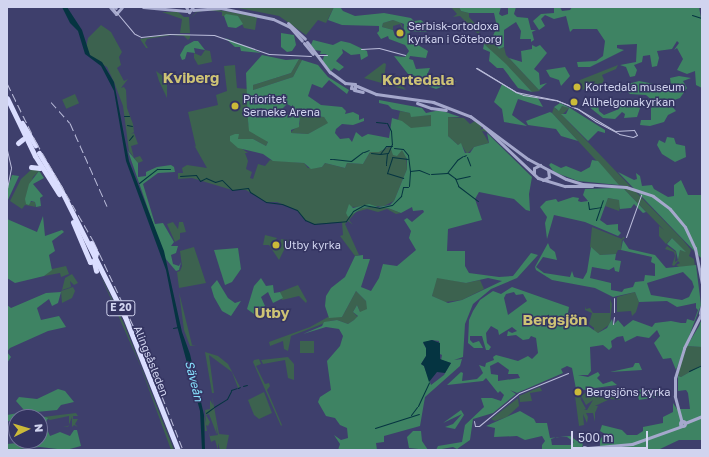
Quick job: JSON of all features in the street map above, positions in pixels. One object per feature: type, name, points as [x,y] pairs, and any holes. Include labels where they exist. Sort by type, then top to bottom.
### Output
[{"type":"highway","name":"E 20","points":[[7,94],[35,156],[72,215]]},
{"type":"highway","name":"E 20","points":[[7,98],[35,151],[64,196],[72,215]]},
{"type":"highway","points":[[11,105],[34,145]]},
{"type":"highway","points":[[11,105],[24,142],[18,143]]},
{"type":"highway","points":[[39,153],[64,196]]},
{"type":"highway","points":[[36,162],[65,204]]},
{"type":"highway","points":[[31,167],[40,168]]},
{"type":"highway","points":[[72,215],[96,253],[94,261],[96,271]]},
{"type":"highway","points":[[72,215],[90,262],[94,261]]},
{"type":"highway","name":"Alingsåsleden","points":[[72,215],[128,329],[177,450]]},
{"type":"main road","points":[[110,7],[113,12]]},
{"type":"main road","points":[[143,7],[193,9],[221,8],[275,19],[290,27],[305,41],[326,71],[352,89],[434,106],[473,119],[541,180],[573,187],[612,185]]},
{"type":"main road","points":[[148,7],[164,9],[186,8]]},
{"type":"main road","points":[[223,7],[280,19],[293,26],[325,68],[342,81],[376,94],[434,106],[470,116],[540,165],[577,182],[612,185],[634,189],[651,196],[674,214],[686,230],[702,283]]},
{"type":"main road","points":[[113,12],[116,14],[118,8]]},
{"type":"main road","points":[[113,12],[118,8]]},
{"type":"main road","points":[[352,84],[352,89]]},
{"type":"main road","points":[[352,89],[357,86]]},
{"type":"main road","points":[[534,174],[534,168],[540,165]]},
{"type":"main road","points":[[541,180],[549,177],[548,169]]},
{"type":"main road","points":[[693,331],[702,305]]},
{"type":"main road","points":[[683,424],[676,390],[679,364],[702,312]]},
{"type":"main road","points":[[584,450],[584,447],[587,449],[632,444],[676,428],[702,416]]},
{"type":"green space","points":[[233,7],[334,7],[326,23],[318,20],[306,35],[279,16]]},
{"type":"green space","points":[[334,7],[340,7],[343,11],[355,16],[384,13],[411,18],[414,21],[421,20],[430,28],[426,32],[410,31],[408,39],[428,51],[426,58],[410,56],[409,59],[413,60],[416,69],[430,68],[424,82],[432,84],[436,81],[457,81],[436,89],[419,83],[419,77],[414,78],[408,74],[394,56],[405,57],[409,51],[405,45],[389,39],[388,36],[381,39],[377,33],[379,31],[379,26],[342,25],[328,20]],"holes":[[[393,20],[404,24],[403,36],[395,36],[393,30],[382,27],[383,23]]]},
{"type":"green space","points":[[451,7],[459,7],[461,11],[469,13],[469,17],[481,30],[478,34],[460,16],[453,17],[457,14]]},
{"type":"green space","points":[[459,7],[501,7],[499,14],[502,16],[508,14],[508,7],[516,7],[514,14],[517,17],[528,18],[531,30],[536,30],[532,32],[534,40],[531,42],[531,39],[520,39],[521,31],[516,22],[504,30],[504,47],[499,49],[491,40],[497,27],[494,13],[469,13],[461,11]]},
{"type":"green space","points":[[554,7],[560,7],[562,11],[570,10],[572,7],[699,7],[702,24],[702,88],[696,85],[695,71],[687,74],[677,70],[683,59],[677,48],[674,50],[679,43],[677,41],[672,49],[657,51],[659,58],[657,66],[652,67],[650,55],[643,56],[642,62],[634,65],[637,70],[635,76],[630,77],[626,67],[620,65],[636,62],[637,44],[617,45],[617,48],[624,50],[590,67],[578,67],[577,62],[596,61],[603,56],[605,41],[597,29],[573,29],[570,32],[566,16],[554,19],[545,15],[541,19],[545,26],[539,30],[533,21],[541,14],[554,13]]},
{"type":"green space","points":[[210,10],[225,11],[257,17],[255,30],[244,28],[238,16],[222,16],[222,12]]},
{"type":"green space","points":[[162,12],[178,12],[184,17],[189,17],[190,33],[180,33],[182,19]]},
{"type":"green space","points":[[226,14],[238,16],[243,24],[236,28],[228,27],[224,16]]},
{"type":"green space","points":[[393,20],[400,22],[403,29],[400,29],[402,28],[400,24],[393,26],[393,30],[382,27],[383,23]]},
{"type":"green space","points":[[101,25],[111,32],[122,52],[119,57],[121,65],[117,68],[124,81],[128,79],[121,88],[124,87],[126,90],[127,108],[133,124],[134,132],[131,134],[134,133],[138,144],[131,146],[134,158],[129,151],[123,106],[114,82],[107,67],[92,58],[86,48],[88,38]]},
{"type":"green space","points":[[281,33],[294,35],[296,45],[292,51],[287,52],[281,47]]},
{"type":"green space","points":[[169,34],[190,35],[190,38],[188,40],[184,36],[172,35],[147,39],[145,43],[148,48],[146,48],[140,39]]},
{"type":"green space","points":[[488,37],[499,49],[504,47],[506,55],[540,91],[532,92],[484,44]]},
{"type":"green space","points":[[225,38],[261,53],[241,51],[240,47],[235,47]]},
{"type":"green space","points":[[313,40],[333,45],[341,41],[350,43],[367,51],[368,56],[361,60],[360,54],[351,55],[342,49],[343,53],[336,61],[344,67],[339,71],[334,68],[331,71],[322,62],[324,56],[327,54],[320,54],[321,51],[315,50],[311,45]]},
{"type":"green space","points":[[194,41],[198,41],[205,50],[194,48],[195,53],[187,52],[185,59],[182,60],[180,55],[185,46]]},
{"type":"green space","points":[[484,44],[506,64],[532,92],[518,88],[503,68],[497,68],[489,61],[490,52],[483,49]]},
{"type":"green space","points":[[532,45],[536,47],[540,45],[547,53],[534,69],[539,73],[540,85],[547,83],[539,90],[509,58],[522,62],[521,51],[532,49]]},
{"type":"green space","points":[[205,50],[210,51],[212,62],[198,65],[194,58],[194,53],[201,56]]},
{"type":"green space","points":[[262,55],[286,60],[299,59],[291,73],[253,85],[253,90],[293,77],[302,60],[318,65],[328,77],[349,90],[347,94],[329,80],[322,88],[312,84],[308,96],[321,105],[342,107],[346,111],[345,114],[353,112],[359,115],[359,120],[364,118],[364,121],[353,125],[342,124],[336,129],[335,133],[340,139],[349,138],[352,142],[356,132],[362,137],[368,134],[389,138],[392,118],[402,121],[411,128],[431,126],[431,115],[411,117],[410,113],[392,109],[388,105],[379,103],[379,100],[422,108],[426,113],[440,110],[460,117],[448,117],[448,136],[458,145],[461,143],[465,153],[470,153],[474,147],[489,143],[487,133],[532,177],[529,194],[530,211],[526,210],[514,199],[479,192],[475,199],[482,220],[448,229],[447,251],[465,251],[465,266],[469,273],[499,277],[513,276],[531,253],[538,255],[517,278],[491,289],[473,304],[465,324],[463,357],[454,360],[462,359],[460,366],[425,397],[420,426],[384,436],[384,442],[376,443],[377,450],[338,450],[340,444],[334,435],[341,440],[348,438],[347,428],[340,425],[335,418],[326,416],[318,402],[320,397],[331,390],[327,361],[340,346],[343,336],[339,329],[326,327],[303,334],[322,326],[324,322],[337,320],[348,324],[358,316],[353,312],[357,305],[360,312],[367,309],[366,301],[356,291],[342,317],[329,318],[325,306],[326,296],[331,288],[345,277],[355,256],[363,255],[363,259],[370,259],[361,287],[371,291],[379,278],[383,264],[397,266],[416,250],[409,238],[411,231],[404,220],[407,218],[412,222],[424,212],[423,210],[413,211],[412,207],[401,213],[388,208],[371,207],[362,208],[348,217],[346,213],[349,204],[353,208],[369,204],[378,207],[390,205],[394,201],[407,169],[407,159],[402,150],[397,156],[393,155],[390,146],[379,152],[370,152],[363,164],[347,163],[345,168],[325,163],[322,167],[311,169],[304,163],[273,161],[263,154],[238,148],[230,141],[230,136],[239,134],[238,139],[253,139],[266,146],[268,142],[249,131],[246,73]],"holes":[[[287,104],[295,108],[295,116],[292,117],[284,113],[283,108]],[[307,115],[324,117],[328,123],[308,134],[291,133],[291,130],[299,127],[300,116]],[[437,278],[466,283],[488,278],[502,281],[462,300],[448,303],[432,296]],[[432,340],[439,341],[438,353],[442,355],[441,360],[451,363],[444,375],[431,385],[424,366],[421,364],[426,356],[426,348],[423,343]]]},
{"type":"green space","points":[[299,59],[302,60],[293,77],[253,90],[253,85],[291,73]]},
{"type":"green space","points":[[384,63],[386,64],[384,79],[392,78],[392,75],[395,78],[391,85],[394,86],[397,80],[406,90],[364,78]]},
{"type":"green space","points":[[235,65],[237,88],[247,89],[248,92],[248,124],[268,142],[266,146],[253,139],[231,141],[248,153],[245,153],[248,161],[246,169],[252,172],[250,178],[253,179],[258,164],[265,166],[270,160],[304,163],[308,168],[322,167],[325,163],[345,168],[347,163],[363,164],[370,152],[379,152],[389,147],[402,150],[406,154],[407,169],[394,201],[384,206],[351,207],[350,215],[362,208],[371,207],[388,208],[401,213],[396,214],[387,209],[378,212],[367,209],[356,212],[349,220],[353,225],[348,221],[345,224],[359,255],[355,256],[340,236],[343,235],[342,222],[314,224],[305,220],[297,210],[277,202],[266,202],[246,190],[232,190],[192,178],[178,179],[178,173],[183,173],[182,168],[187,165],[207,168],[194,145],[196,147],[188,112],[218,105],[216,95],[227,91],[224,66]]},
{"type":"green space","points":[[618,65],[616,69],[602,75],[604,80],[600,88],[596,86],[578,91],[580,80]]},
{"type":"green space","points":[[565,67],[570,76],[561,86],[559,80],[550,77],[546,70]]},
{"type":"green space","points":[[156,71],[167,79],[167,98],[159,81]]},
{"type":"green space","points":[[679,76],[691,78],[683,81],[687,88],[680,98],[668,102],[676,111],[668,115],[664,122],[650,126],[640,125],[641,120],[651,120],[651,108],[654,102],[646,95],[630,94],[625,89],[620,93],[619,90],[628,84],[639,81],[654,84],[652,86],[659,87],[665,92],[671,85],[670,78]]},
{"type":"green space","points":[[502,84],[515,92],[538,98],[543,107],[518,99],[512,115],[527,126],[504,122],[502,109],[494,102]]},
{"type":"green space","points":[[75,94],[79,103],[66,109],[62,100]]},
{"type":"green space","points":[[560,103],[570,108],[605,130],[605,133],[598,131],[588,141],[561,114],[566,114],[569,108],[562,106],[559,111],[554,107]]},
{"type":"green space","points":[[598,104],[599,111],[604,115],[619,109],[619,106],[639,105],[640,108],[637,117],[624,118],[625,114],[622,112],[615,119],[603,118],[588,106]]},
{"type":"green space","points":[[562,106],[569,108],[562,115],[631,187],[619,185],[552,113],[554,107],[557,110]]},
{"type":"green space","points":[[400,111],[411,113],[411,116],[431,115],[431,126],[411,129],[398,120]]},
{"type":"green space","points":[[550,112],[578,141],[561,136],[556,129],[528,125],[526,121]]},
{"type":"green space","points":[[307,115],[324,117],[329,123],[308,134],[290,133],[300,124],[299,116]]},
{"type":"green space","points":[[448,117],[464,118],[470,124],[475,121],[482,126],[480,130],[484,128],[488,132],[482,131],[489,143],[474,147],[467,154],[461,144],[458,145],[448,136]]},
{"type":"green space","points":[[667,137],[674,138],[676,144],[685,146],[686,157],[675,162],[662,154],[657,145],[659,140],[665,143]]},
{"type":"green space","points":[[128,151],[138,163],[138,177],[146,176],[146,172],[157,167],[171,165],[174,167],[175,172],[158,173],[143,184],[155,224],[163,223],[174,242],[171,246],[178,246],[176,253],[171,255],[173,264],[179,266],[181,262],[179,270],[176,271],[165,258]]},
{"type":"green space","points":[[140,156],[143,161],[138,163],[134,158]]},
{"type":"green space","points":[[592,160],[598,161],[619,185],[578,181],[554,172],[549,165],[551,163],[561,168],[566,166],[581,172],[590,167]]},
{"type":"green space","points":[[32,169],[39,170],[43,176],[39,171],[33,177],[26,199],[27,202],[35,202],[35,206],[42,208],[25,205],[22,209],[10,201],[21,179]]},
{"type":"green space","points":[[39,171],[44,178],[33,184],[43,196],[40,198],[41,206],[36,207],[35,202],[31,201],[29,205],[26,204],[25,199],[29,184]]},
{"type":"green space","points":[[618,172],[634,180],[637,179],[636,173],[640,176],[642,186],[652,185],[654,189],[668,197],[674,196],[674,185],[681,180],[688,195],[702,195],[702,259]]},
{"type":"green space","points":[[12,175],[19,176],[7,202],[7,190]]},
{"type":"green space","points":[[622,187],[633,189],[683,240],[691,250],[689,256],[694,259],[695,266],[679,267],[676,265],[680,263],[678,261],[674,266],[672,265],[675,256],[674,252],[665,249],[667,246],[676,252],[675,262],[678,260],[680,250],[684,251],[672,238],[666,244],[659,236],[659,226],[664,230]]},
{"type":"green space","points":[[585,189],[624,189],[646,212],[643,213],[634,204],[631,208],[620,209],[619,200],[608,198],[600,220],[607,225],[618,224],[618,230],[621,233],[618,236],[585,222],[554,215],[547,239],[545,223],[547,217],[540,207],[546,201],[556,199],[558,202],[573,197],[579,198],[578,201],[581,202],[588,201],[583,195]]},
{"type":"green space","points":[[608,198],[619,200],[621,204],[619,211],[605,206]]},
{"type":"green space","points":[[43,216],[45,236],[62,230],[64,232],[52,241],[55,251],[49,255],[52,270],[44,276],[15,283],[7,278],[7,219],[37,232]]},
{"type":"green space","points":[[173,222],[178,229],[179,222],[183,222],[186,232],[180,233],[180,239],[175,242],[167,224]]},
{"type":"green space","points":[[592,227],[622,239],[623,237],[625,238],[622,240],[621,250],[618,250],[616,254],[600,255],[590,247]]},
{"type":"green space","points":[[265,235],[277,238],[273,244],[275,248],[279,249],[281,239],[289,240],[279,260],[269,245],[263,245]]},
{"type":"green space","points":[[672,238],[686,252],[680,250],[678,260],[676,251],[667,244]]},
{"type":"green space","points":[[623,240],[629,249],[655,255],[666,268],[696,265],[701,305],[676,370],[671,358],[663,359],[654,343],[660,336],[657,330],[649,338],[637,336],[625,342],[623,336],[617,337],[611,341],[612,347],[609,350],[603,345],[590,347],[591,371],[588,375],[578,375],[588,377],[598,372],[600,375],[597,378],[603,384],[612,381],[617,385],[595,388],[590,387],[587,390],[576,389],[572,368],[567,366],[561,369],[563,373],[517,393],[510,390],[516,394],[493,413],[473,419],[470,440],[457,449],[453,447],[436,450],[438,446],[462,442],[465,425],[484,407],[481,398],[492,398],[501,401],[504,395],[500,391],[498,393],[486,378],[483,381],[447,385],[461,372],[463,373],[462,381],[477,379],[483,373],[479,365],[485,367],[486,363],[494,360],[493,357],[496,355],[518,361],[528,356],[532,359],[538,353],[536,338],[531,336],[529,339],[523,340],[516,335],[507,336],[508,331],[512,333],[517,331],[512,327],[499,335],[498,330],[491,326],[486,333],[487,343],[491,347],[489,350],[486,350],[482,336],[470,336],[470,340],[473,343],[479,341],[483,348],[474,348],[468,343],[469,320],[473,311],[480,300],[493,291],[501,294],[512,287],[569,307],[568,313],[582,318],[582,322],[598,333],[607,328],[612,319],[613,325],[618,320],[624,327],[633,320],[652,327],[655,323],[671,321],[686,323],[687,319],[694,321],[698,310],[696,308],[696,303],[677,307],[667,301],[639,302],[635,292],[613,297],[595,288],[552,280],[536,270],[535,267],[548,243],[550,248],[555,252],[557,260],[543,257],[536,267],[544,273],[570,277],[572,271],[574,277],[583,279],[587,272],[591,247],[600,255],[616,254],[615,260],[621,261],[619,272],[615,271],[614,267],[609,270],[592,267],[590,278],[611,283],[611,290],[622,292],[624,289],[633,287],[635,282],[644,281],[645,275],[655,276],[655,264],[651,262],[652,257],[621,250]],"holes":[[[683,272],[692,281],[694,287],[689,297],[682,300],[651,295],[647,283]],[[514,292],[516,295],[523,294],[527,301],[508,315],[504,298],[506,294]],[[498,362],[509,370],[508,374],[518,374],[520,378],[498,381],[498,375],[491,374],[490,366]]]},
{"type":"green space","points":[[194,247],[206,283],[179,288],[177,272],[180,271],[182,266],[180,251]]},
{"type":"green space","points":[[238,248],[241,269],[232,282],[225,285],[214,250]]},
{"type":"green space","points":[[66,266],[69,274],[61,277],[60,273],[44,276],[52,269]]},
{"type":"green space","points":[[99,272],[124,324],[174,450],[171,450],[140,365]]},
{"type":"green space","points":[[72,274],[78,283],[74,285],[70,281],[71,287],[62,290],[65,278]]},
{"type":"green space","points":[[436,277],[466,283],[480,280],[484,289],[462,300],[445,302],[432,296]]},
{"type":"green space","points":[[261,278],[266,286],[273,285],[274,293],[280,292],[283,298],[273,303],[268,292],[261,297],[265,306],[254,314],[247,309],[254,286]]},
{"type":"green space","points":[[217,280],[228,298],[235,303],[241,301],[231,316],[222,311],[214,297],[211,287]]},
{"type":"green space","points":[[298,285],[307,301],[306,303],[299,296],[282,300],[280,292]]},
{"type":"green space","points":[[73,287],[75,291],[72,298],[62,303],[61,291]]},
{"type":"green space","points":[[356,291],[366,301],[368,307],[365,312],[360,312],[357,305],[353,312],[358,317],[348,324],[337,320],[330,321],[291,336],[288,351],[284,349],[283,341],[270,346],[269,342],[310,327],[328,317],[342,317]]},
{"type":"green space","points":[[61,292],[58,303],[52,306],[49,299],[37,308],[41,320],[59,316],[66,327],[48,331],[10,348],[7,352],[7,305],[11,308],[46,293]]},
{"type":"green space","points":[[179,292],[192,345],[196,345],[190,346],[184,330]]},
{"type":"green space","points":[[635,292],[639,302],[636,312],[632,316],[631,311],[617,312],[617,297]]},
{"type":"green space","points":[[610,299],[612,304],[610,324],[598,333],[594,332],[594,328],[589,324],[592,313],[585,310],[586,306],[586,309],[590,308],[593,313],[610,313]]},
{"type":"green space","points":[[702,318],[702,347],[687,346],[699,326]]},
{"type":"green space","points":[[300,341],[314,341],[314,353],[300,353]]},
{"type":"green space","points":[[687,346],[702,347],[702,365],[681,377],[678,376]]},
{"type":"green space","points":[[7,352],[11,357],[7,363]]},
{"type":"green space","points":[[205,352],[218,356],[228,364],[240,387],[238,388],[232,372],[209,355],[214,393],[212,393]]},
{"type":"green space","points":[[288,357],[294,364],[294,380],[288,378],[285,360],[263,364],[261,360]]},
{"type":"green space","points":[[259,359],[261,364],[256,366],[265,384],[269,383],[270,386],[267,390],[282,425],[281,426],[253,362],[254,360]]},
{"type":"green space","points":[[635,363],[639,363],[642,370],[610,372],[633,367]]},
{"type":"green space","points":[[702,365],[702,440],[679,440],[660,449],[648,450],[604,450],[605,447],[600,447],[600,439],[605,434],[600,431],[602,425],[622,430],[627,435],[637,435],[643,431],[643,427],[663,423],[663,417],[673,412],[673,403],[677,409],[690,409],[688,393],[686,390],[678,391],[678,376],[681,377]]},
{"type":"green space","points":[[540,387],[542,391],[530,393],[532,401],[520,402],[519,396]]},
{"type":"green space","points":[[58,389],[65,391],[74,402],[61,405],[57,410],[48,411],[48,409],[23,409],[16,401],[19,397],[37,399]]},
{"type":"green space","points":[[657,389],[660,395],[654,398],[648,393],[646,395],[651,398],[639,400],[637,393],[642,394],[639,390]]},
{"type":"green space","points":[[588,391],[590,391],[591,396],[617,395],[620,400],[610,399],[595,406],[598,406],[595,413],[595,422],[593,413],[586,413],[588,417],[587,423],[583,414],[584,425],[579,426],[575,396],[576,394],[580,394],[581,400],[586,409],[584,410],[587,410],[593,400],[586,405],[581,396]]},
{"type":"green space","points":[[264,392],[272,413],[259,419],[254,415],[248,400]]},
{"type":"green space","points":[[212,396],[219,434],[229,435],[226,450],[220,450],[218,443],[218,450],[215,440],[211,442],[208,430],[210,436],[218,435],[216,426],[217,435],[209,414],[206,415],[210,422],[208,426],[206,425],[207,431],[205,431],[205,410],[210,409],[210,400],[213,405]]},
{"type":"green space","points":[[518,398],[519,406],[507,417],[495,421],[491,419]]},
{"type":"green space","points":[[461,410],[464,415],[455,429],[445,427],[453,424],[462,414],[443,423]]},
{"type":"green space","points":[[520,411],[534,419],[536,423],[547,423],[550,438],[556,437],[551,439],[552,445],[571,445],[574,442],[567,437],[560,437],[570,436],[577,441],[583,441],[582,450],[542,450],[542,445],[545,441],[542,436],[525,440],[517,436],[494,437],[495,428],[486,426]]},
{"type":"green space","points":[[76,413],[78,416],[73,416],[73,419],[78,419],[75,424],[78,427],[74,425],[72,427],[72,417],[69,424],[69,416],[48,419],[48,416]]},
{"type":"green space","points":[[74,430],[77,430],[81,446],[66,450],[48,448],[48,431],[50,436],[60,432],[70,436]]},
{"type":"green space","points":[[413,431],[421,431],[422,441],[428,450],[409,448],[407,437]]},
{"type":"green space","points":[[7,444],[8,449],[18,449],[7,450]]},
{"type":"water","name":"Säveån","points":[[62,7],[67,7],[82,30],[90,55],[102,62],[114,82],[129,161],[164,251],[182,332],[190,354],[204,415],[205,450],[202,450],[200,411],[177,326],[166,270],[126,161],[114,91],[101,66],[85,54],[78,31],[70,23]]},
{"type":"water","points":[[432,340],[440,343],[440,359],[451,363],[445,373],[437,372],[429,382],[424,366],[421,364],[426,356],[426,348],[423,342]]},
{"type":"waterway","points":[[692,15],[701,18]]},
{"type":"waterway","points":[[124,116],[129,116]]},
{"type":"waterway","points":[[376,122],[386,123]]},
{"type":"waterway","points":[[387,123],[391,131],[392,144],[388,153]]},
{"type":"waterway","points":[[127,125],[132,126]]},
{"type":"waterway","points":[[129,140],[133,135]]},
{"type":"waterway","points":[[371,153],[380,154],[386,146],[392,146]]},
{"type":"waterway","points":[[394,148],[403,149],[408,155],[410,171]]},
{"type":"waterway","points":[[364,152],[369,150]]},
{"type":"waterway","points":[[333,159],[351,161],[363,152]]},
{"type":"waterway","points":[[380,154],[388,153]]},
{"type":"waterway","points":[[386,163],[387,154]]},
{"type":"waterway","points":[[431,174],[447,173],[457,160],[463,156]]},
{"type":"waterway","points":[[392,157],[408,159]]},
{"type":"waterway","points":[[467,157],[470,165]]},
{"type":"waterway","points":[[392,158],[387,173],[403,178]]},
{"type":"waterway","points":[[139,183],[157,169],[170,169]]},
{"type":"waterway","points":[[409,186],[410,171],[419,170],[429,174]]},
{"type":"waterway","points":[[448,173],[455,178],[458,185]]},
{"type":"waterway","points":[[180,176],[196,175],[200,181],[206,178],[215,182],[222,180],[232,190],[248,188],[250,192],[266,202],[282,204],[297,210],[305,220],[314,224],[346,221],[353,211],[364,205],[379,208],[392,205],[401,196],[403,187],[408,187]]},
{"type":"waterway","points":[[456,179],[470,176]]},
{"type":"waterway","points":[[458,186],[478,201]]},
{"type":"waterway","points":[[596,220],[603,200]]},
{"type":"waterway","points":[[588,202],[589,209],[601,207]]},
{"type":"waterway","points":[[173,328],[178,327]]},
{"type":"waterway","points":[[689,371],[702,365]]},
{"type":"waterway","points":[[418,406],[429,382]]},
{"type":"waterway","points":[[243,386],[247,385]]},
{"type":"waterway","points":[[231,390],[237,388]]},
{"type":"waterway","points":[[214,407],[227,399],[231,391]]},
{"type":"waterway","points":[[411,415],[417,407]]},
{"type":"waterway","points":[[206,413],[213,408]]},
{"type":"waterway","points":[[375,428],[419,414]]},
{"type":"tram line","points":[[112,7],[135,34],[141,37],[169,34],[214,35],[269,54],[311,56]]},
{"type":"tram line","points":[[361,49],[379,48],[405,55]]},
{"type":"tram line","points":[[318,55],[327,55]]},
{"type":"tram line","points":[[476,68],[516,92],[523,95],[556,100],[578,109],[595,121],[619,134],[633,137],[637,135],[634,130],[615,131],[578,109],[556,100],[516,92],[477,68]]},
{"type":"tram line","points":[[7,150],[11,168],[7,188]]},
{"type":"tram line","points":[[626,237],[641,195]]},
{"type":"tram line","points":[[614,298],[614,312]]},
{"type":"tram line","points":[[613,324],[614,317]]},
{"type":"tram line","points":[[474,421],[475,426],[479,426],[519,393],[568,373]]},
{"type":"railway","points":[[7,83],[36,142],[94,242],[140,340],[183,450]]},
{"type":"railway","points":[[51,102],[70,123],[107,206]]},
{"type":"place","name":"Serbisk-ortodoxa kyrkan i Göteborg","points":[[400,33]]},
{"type":"place","name":"Kortedala museum","points":[[577,87]]},
{"type":"place","name":"Allhelgonakyrkan","points":[[574,102]]},
{"type":"place","name":"Prioritet Serneke Arena","points":[[235,106]]},
{"type":"place","name":"Utby kyrka","points":[[276,245]]},
{"type":"place","name":"Bergsjöns kyrka","points":[[578,392]]},
{"type":"district","name":"Kviberg","points":[[191,78]]},
{"type":"district","name":"Kortedala","points":[[418,80]]},
{"type":"district","name":"Utby","points":[[272,313]]},
{"type":"district","name":"Bergsjön","points":[[555,320]]}]
